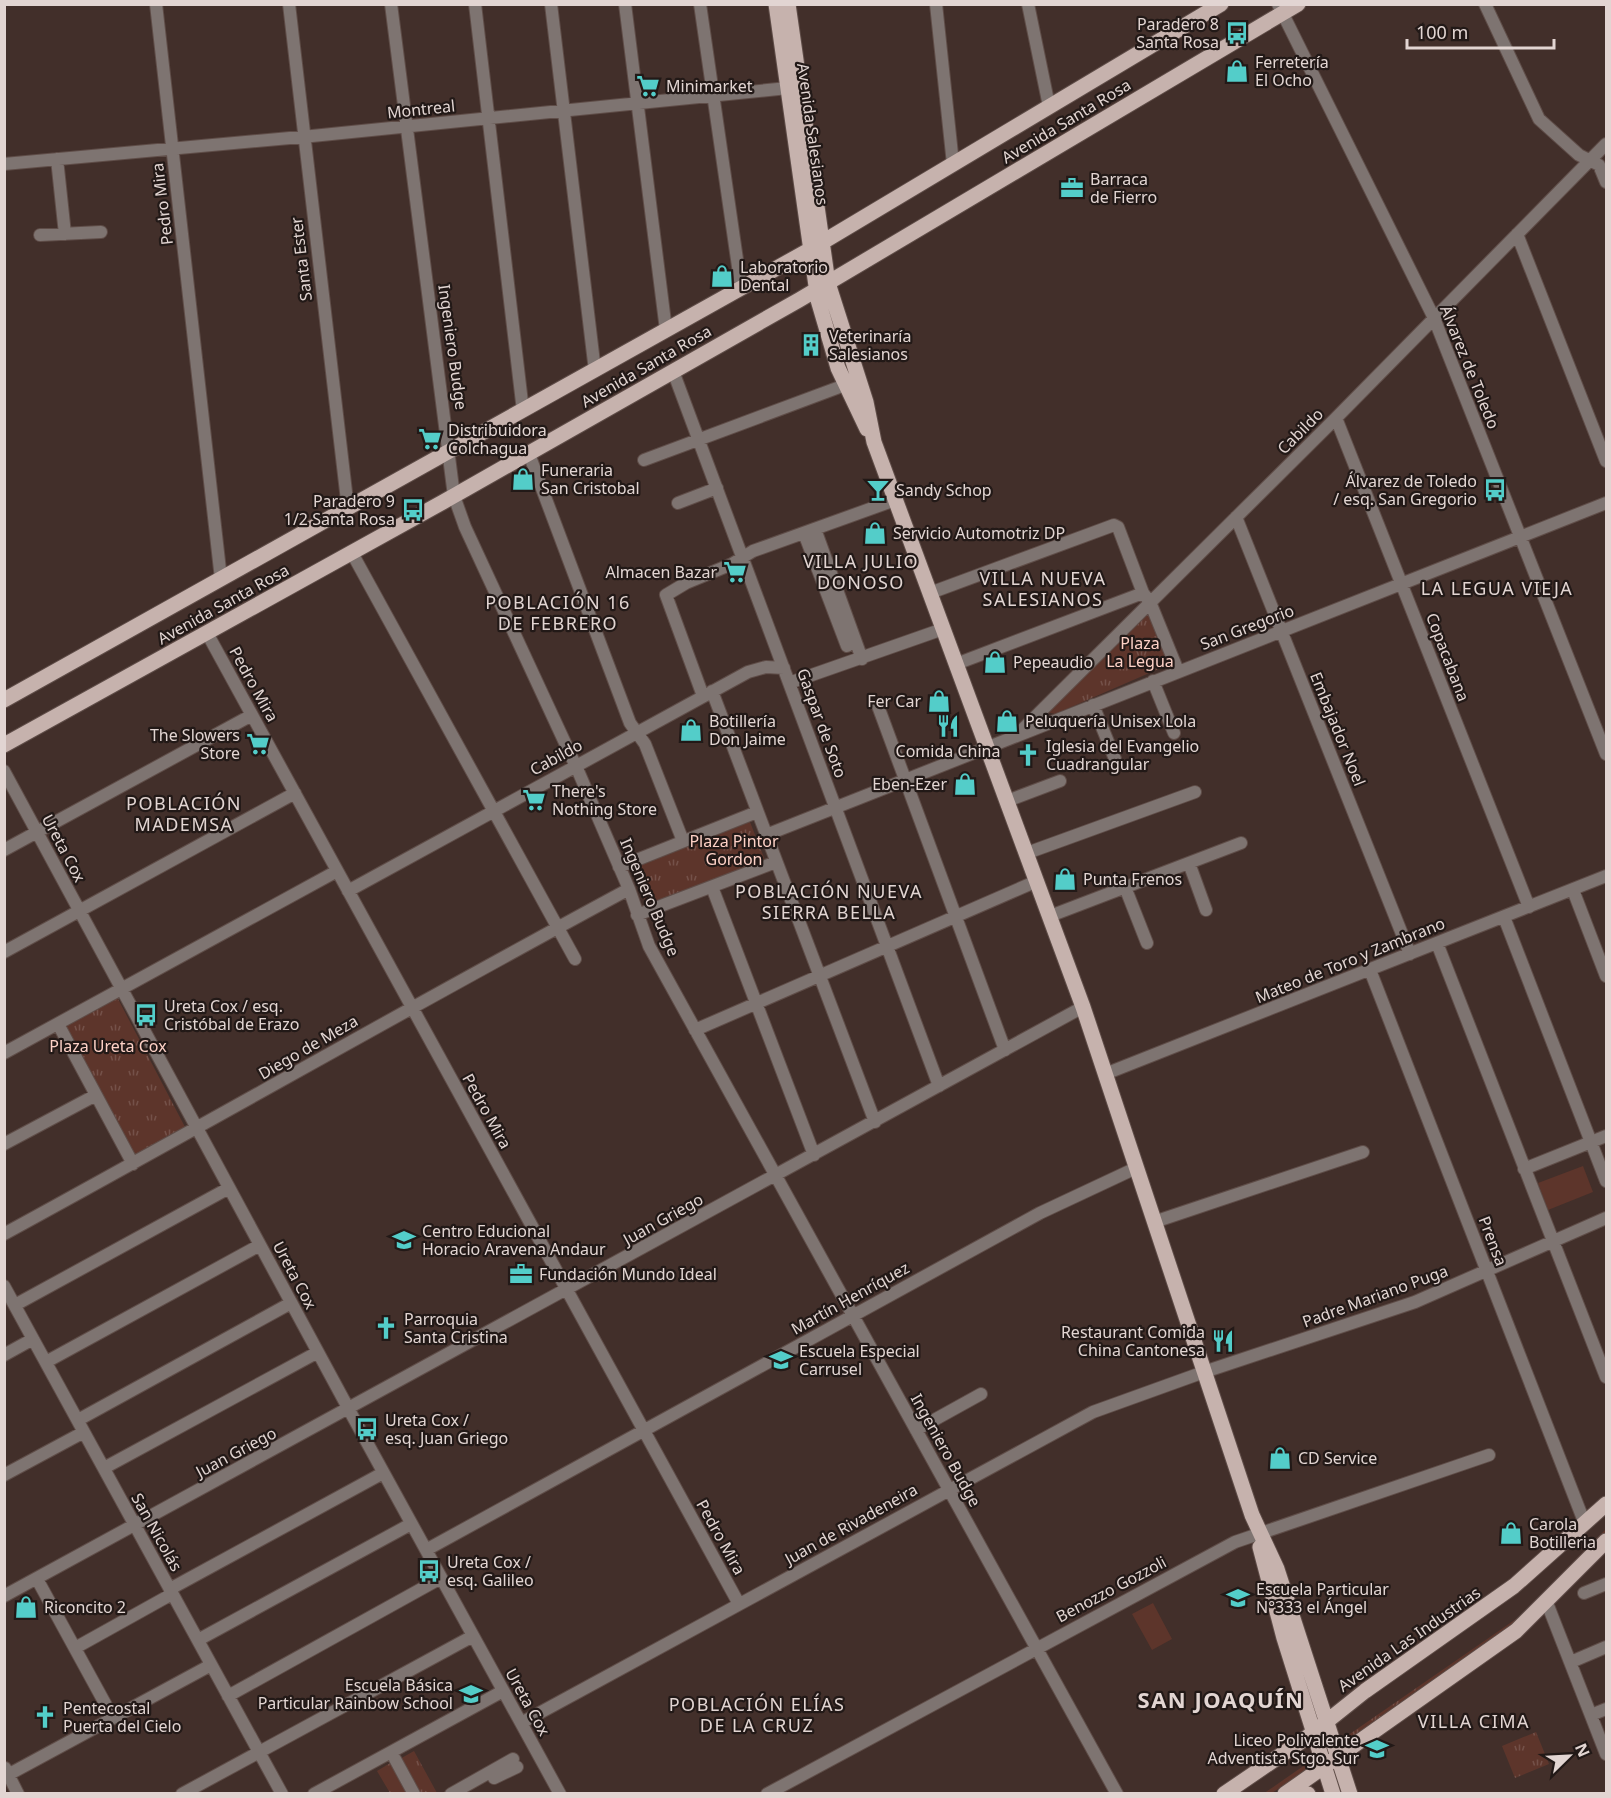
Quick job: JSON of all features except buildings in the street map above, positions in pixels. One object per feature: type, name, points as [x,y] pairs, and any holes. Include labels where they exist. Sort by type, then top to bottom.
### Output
[{"type":"main road","name":"Avenida Salesianos","points":[[776,4],[788,88],[816,245]]},
{"type":"main road","name":"Avenida Salesianos","points":[[788,4],[822,286]]},
{"type":"main road","name":"Avenida Santa Rosa","points":[[4,700],[451,452],[816,245],[1221,4]]},
{"type":"main road","name":"Avenida Santa Rosa","points":[[4,745],[352,553],[674,371],[822,286],[1280,9],[1298,4]]},
{"type":"main road","points":[[822,286],[826,334],[845,385],[874,442],[1083,1007],[1258,1533],[1268,1583],[1333,1794]]},
{"type":"main road","points":[[822,286],[866,402],[874,442]]},
{"type":"main road","name":"Avenida Las Industrias","points":[[1224,1794],[1314,1732],[1381,1679],[1520,1582],[1606,1504]]},
{"type":"main road","points":[[1258,1533],[1276,1569],[1339,1754],[1350,1794]]},
{"type":"main road","points":[[1285,1794],[1339,1754],[1497,1646],[1547,1603],[1606,1541]]},
{"type":"main road","points":[[1296,1794],[1308,1794]]},
{"type":"street","name":"Pedro Mira","points":[[156,4],[221,579]]},
{"type":"street","name":"Santa Ester","points":[[288,4],[348,509]]},
{"type":"street","name":"Ingeniero Budge","points":[[391,4],[451,452],[454,496],[470,540],[620,867],[649,946],[1118,1794]]},
{"type":"street","points":[[475,4],[523,411]]},
{"type":"street","points":[[551,4],[595,370]]},
{"type":"street","points":[[625,4],[666,330]]},
{"type":"street","points":[[700,4],[741,287]]},
{"type":"street","points":[[936,4],[953,164]]},
{"type":"street","points":[[1028,4],[1049,106]]},
{"type":"street","points":[[1485,4],[1539,119],[1579,155],[1599,165],[1606,182]]},
{"type":"street","name":"Álvarez de Toledo","points":[[1280,9],[1434,318],[1606,754]]},
{"type":"street","name":"Montreal","points":[[4,164],[407,127],[788,88]]},
{"type":"street","name":"Cabildo","points":[[1014,738],[1147,598],[1236,517],[1606,144]]},
{"type":"street","points":[[57,159],[65,234]]},
{"type":"street","points":[[39,235],[101,232]]},
{"type":"street","points":[[1517,234],[1606,461]]},
{"type":"street","name":"Gaspar de Soto","points":[[674,371],[939,1086]]},
{"type":"street","points":[[644,460],[845,385]]},
{"type":"street","name":"Copacabana","points":[[1336,418],[1529,907]]},
{"type":"street","points":[[529,453],[628,717],[645,744],[683,841]]},
{"type":"street","points":[[678,503],[717,488]]},
{"type":"street","points":[[875,1122],[757,812],[666,596],[686,583],[732,564],[742,557],[895,500]]},
{"type":"street","name":"San Gregorio","points":[[766,836],[987,750],[1178,671],[1606,504]]},
{"type":"street","name":"Embajador Noel","points":[[1236,517],[1410,954]]},
{"type":"street","points":[[930,593],[1114,525],[1118,527],[1178,671]]},
{"type":"street","points":[[810,531],[844,624],[862,658]]},
{"type":"street","points":[[352,553],[575,959]]},
{"type":"street","points":[[956,664],[1147,598]]},
{"type":"street","points":[[844,624],[847,646]]},
{"type":"street","points":[[789,683],[943,629]]},
{"type":"street","name":"Pedro Mira","points":[[207,633],[739,1604]]},
{"type":"street","name":"Cabildo","points":[[348,891],[754,669],[784,668]]},
{"type":"street","points":[[1153,681],[1174,733]]},
{"type":"street","points":[[1094,705],[1115,759]]},
{"type":"street","points":[[878,706],[1005,1050]]},
{"type":"street","points":[[4,850],[252,715]]},
{"type":"street","name":"Ureta Cox","points":[[4,771],[348,1410],[560,1794]]},
{"type":"street","points":[[1007,801],[1060,781]]},
{"type":"street","points":[[1027,853],[1195,792]]},
{"type":"street","points":[[4,952],[295,793]]},
{"type":"street","points":[[620,867],[757,812]]},
{"type":"street","points":[[1050,916],[1240,843]]},
{"type":"street","points":[[637,915],[776,862]]},
{"type":"street","points":[[1189,863],[1206,910]]},
{"type":"street","points":[[4,1053],[337,871]]},
{"type":"street","name":"Mateo de Toro y Zambrano","points":[[1105,1074],[1606,876]]},
{"type":"street","points":[[695,1030],[1037,880]]},
{"type":"street","points":[[712,887],[814,1155]]},
{"type":"street","points":[[1125,887],[1147,943]]},
{"type":"street","name":"Diego de Meza","points":[[4,1234],[629,889]]},
{"type":"street","points":[[1573,890],[1606,976]]},
{"type":"street","points":[[1504,917],[1606,1181]]},
{"type":"street","points":[[1437,943],[1606,1377]]},
{"type":"street","name":"Prensa","points":[[1370,970],[1585,1524]]},
{"type":"street","name":"Juan Griego","points":[[4,1596],[1083,1007]]},
{"type":"street","points":[[58,1024],[133,1164]]},
{"type":"street","points":[[4,1144],[96,1095]]},
{"type":"street","points":[[1524,1169],[1606,1136]]},
{"type":"street","points":[[1154,1222],[1363,1152]]},
{"type":"street","name":"Martín Henríquez","points":[[426,1550],[1066,1200],[1136,1168]]},
{"type":"street","points":[[15,1305],[229,1188]]},
{"type":"street","name":"Padre Mariano Puga","points":[[1204,1372],[1415,1302],[1606,1218]]},
{"type":"street","points":[[46,1362],[260,1245]]},
{"type":"street","name":"San Nicolás","points":[[4,1286],[282,1794]]},
{"type":"street","points":[[78,1420],[291,1304]]},
{"type":"street","points":[[4,1355],[33,1339]]},
{"type":"street","points":[[105,1471],[319,1355]]},
{"type":"street","name":"Juan de Rivadeneira","points":[[521,1723],[1093,1412],[1204,1372]]},
{"type":"street","points":[[916,1430],[981,1394]]},
{"type":"street","points":[[4,1475],[84,1432]]},
{"type":"street","name":"Benozzo Gozzoli","points":[[767,1794],[1235,1542],[1489,1455]]},
{"type":"street","points":[[75,1648],[170,1589],[382,1470]]},
{"type":"street","points":[[198,1640],[411,1524]]},
{"type":"street","points":[[228,1695],[441,1578]]},
{"type":"street","points":[[37,1579],[113,1718]]},
{"type":"street","points":[[1584,1593],[1606,1584]]},
{"type":"street","points":[[1547,1603],[1606,1754]]},
{"type":"street","points":[[183,1794],[473,1636]]},
{"type":"street","points":[[1570,1662],[1606,1647]]},
{"type":"street","points":[[18,1794],[6,1774],[211,1665]]},
{"type":"street","points":[[330,1794],[396,1759],[505,1694]]},
{"type":"street","points":[[314,1794],[505,1694]]},
{"type":"street","points":[[1591,1715],[1606,1709]]},
{"type":"street","points":[[396,1759],[414,1794]]},
{"type":"street","points":[[451,1794],[515,1763],[464,1794]]},
{"type":"green space","name":"Plaza La Legua","points":[[1150,612],[1170,664],[1055,714],[1047,712]]},
{"type":"green space","name":"Plaza Pintor Gordon","points":[[750,822],[765,860],[646,905],[634,868]]},
{"type":"green space","name":"Plaza Ureta Cox","points":[[117,997],[185,1127],[134,1157],[64,1027]]},
{"type":"green space","points":[[1583,1166],[1593,1192],[1548,1210],[1538,1183]]},
{"type":"green space","points":[[1606,1529],[1606,1536],[1557,1589],[1481,1652],[1272,1793],[1263,1794],[1519,1617]]},
{"type":"green space","points":[[1153,1603],[1172,1639],[1152,1650],[1132,1614]]},
{"type":"green space","points":[[1536,1732],[1549,1764],[1515,1778],[1502,1746]]},
{"type":"green space","points":[[414,1751],[437,1793],[416,1793],[398,1760]]},
{"type":"green space","points":[[392,1762],[409,1793],[390,1793],[377,1771]]},
{"type":"place","name":"Paradero 8 Santa Rosa","points":[[1237,33]]},
{"type":"place","name":"Ferretería El Ocho","points":[[1237,71]]},
{"type":"place","name":"Minimarket","points":[[648,86]]},
{"type":"place","name":"Barraca de Fierro","points":[[1072,188]]},
{"type":"place","name":"Laboratorio Dental","points":[[722,276]]},
{"type":"place","name":"Veterinaría Salesianos","points":[[811,345]]},
{"type":"place","name":"Distribuidora Colchagua","points":[[430,439]]},
{"type":"place","name":"Funeraria San Cristobal","points":[[523,479]]},
{"type":"place","name":"Sandy Schop","points":[[878,490]]},
{"type":"place","name":"Álvarez de Toledo / esq. San Gregorio","points":[[1495,490]]},
{"type":"place","name":"Paradero 9 1/2 Santa Rosa","points":[[413,510]]},
{"type":"place","name":"Servicio Automotriz DP","points":[[875,533]]},
{"type":"place","name":"Almacen Bazar","points":[[735,572]]},
{"type":"place","name":"Pepeaudio","points":[[995,662]]},
{"type":"place","name":"Fer Car","points":[[939,701]]},
{"type":"place","name":"Peluquería Unisex Lola","points":[[1007,721]]},
{"type":"place","name":"Comida China","points":[[948,726]]},
{"type":"place","name":"Botillería Don Jaime","points":[[691,730]]},
{"type":"place","name":"The Slowers Store","points":[[258,744]]},
{"type":"place","name":"Iglesia del Evangelio Cuadrangular","points":[[1028,755]]},
{"type":"place","name":"Eben-Ezer","points":[[965,784]]},
{"type":"place","name":"There's Nothing Store","points":[[534,800]]},
{"type":"place","name":"Punta Frenos","points":[[1065,879]]},
{"type":"place","name":"Ureta Cox / esq. Cristóbal de Erazo","points":[[146,1015]]},
{"type":"place","name":"Centro Educional Horacio Aravena Andaur","points":[[404,1240]]},
{"type":"place","name":"Fundación Mundo Ideal","points":[[521,1274]]},
{"type":"place","name":"Parroquia Santa Cristina","points":[[386,1328]]},
{"type":"place","name":"Restaurant Comida China Cantonesa","points":[[1223,1341]]},
{"type":"place","name":"Escuela Especial Carrusel","points":[[781,1360]]},
{"type":"place","name":"Ureta Cox / esq. Juan Griego","points":[[367,1429]]},
{"type":"place","name":"CD Service","points":[[1280,1458]]},
{"type":"place","name":"Carola Botilleria","points":[[1511,1533]]},
{"type":"place","name":"Ureta Cox / esq. Galileo","points":[[429,1571]]},
{"type":"place","name":"Escuela Particular N°333 el Ángel","points":[[1238,1598]]},
{"type":"place","name":"Riconcito 2","points":[[26,1607]]},
{"type":"place","name":"Escuela Básica Particular Rainbow School","points":[[471,1694]]},
{"type":"place","name":"Pentecostal Puerta del Cielo","points":[[45,1717]]},
{"type":"place","name":"Liceo Polivalente Adventista Stgo. Sur","points":[[1377,1749]]},
{"type":"district","name":"VILLA JULIO DONOSO","points":[[861,572]]},
{"type":"district","name":"VILLA NUEVA SALESIANOS","points":[[1043,589]]},
{"type":"district","name":"LA LEGUA VIEJA","points":[[1497,589]]},
{"type":"district","name":"POBLACIÓN 16 DE FEBRERO","points":[[558,613]]},
{"type":"district","name":"POBLACIÓN MADEMSA","points":[[184,814]]},
{"type":"district","name":"POBLACIÓN NUEVA SIERRA BELLA","points":[[829,902]]},
{"type":"district","name":"SAN JOAQUÍN","points":[[1221,1700]]},
{"type":"district","name":"POBLACIÓN ELÍAS DE LA CRUZ","points":[[757,1715]]},
{"type":"district","name":"VILLA CIMA","points":[[1474,1722]]}]
